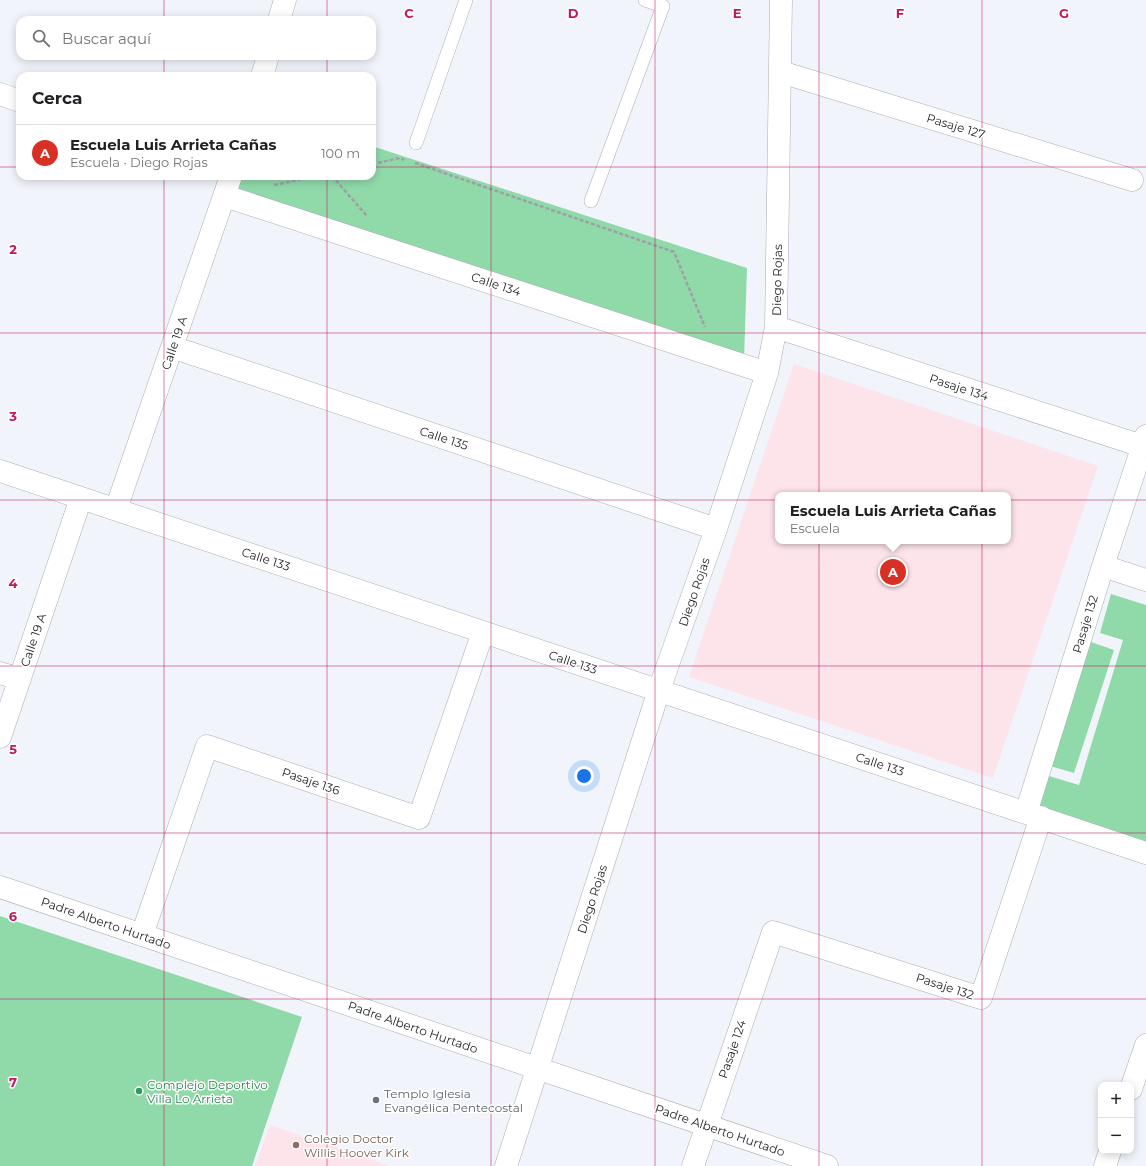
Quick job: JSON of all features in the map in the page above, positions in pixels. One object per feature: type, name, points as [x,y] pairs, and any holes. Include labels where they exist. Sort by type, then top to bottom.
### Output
[{"type":"street","points":[[280,16],[285,0]]},
{"type":"street","name":"Diego Rojas","points":[[506,1166],[659,690],[716,528],[767,373],[776,327],[781,0]]},
{"type":"street","points":[[263,72],[267,60]]},
{"type":"street","name":"Pasaje 127","points":[[781,72],[1132,180]]},
{"type":"street","points":[[0,94],[16,100]]},
{"type":"street","name":"Calle 134","points":[[228,186],[717,357],[767,373]]},
{"type":"street","name":"Calle 19 A","points":[[116,509],[228,186]]},
{"type":"street","name":"Pasaje 134","points":[[776,327],[1144,441]]},
{"type":"street","name":"Calle 135","points":[[172,347],[716,528]]},
{"type":"street","name":"Pasaje 132","points":[[773,932],[981,998],[1103,566],[1144,441]]},
{"type":"street","name":"Calle 133","points":[[0,471],[1146,853]]},
{"type":"street","name":"Calle 19 A","points":[[0,737],[10,676],[81,498]]},
{"type":"street","points":[[1103,566],[1146,580]]},
{"type":"street","name":"Pasaje 136","points":[[142,935],[207,746],[419,818],[483,632]]},
{"type":"street","name":"Padre Alberto Hurtado","points":[[0,887],[827,1166]]},
{"type":"street","name":"Pasaje 124","points":[[693,1166],[773,932]]},
{"type":"street","points":[[1133,1082],[1146,1045]]},
{"type":"street","points":[[1105,1166],[1109,1154]]},
{"type":"lane","points":[[416,143],[466,0]]},
{"type":"lane","points":[[591,201],[663,6],[645,0]]},
{"type":"path","points":[[376,163],[400,158],[407,161]]},
{"type":"path","points":[[415,163],[674,252],[717,357]]},
{"type":"shaded area","points":[[794,364],[1098,466],[993,778],[689,677]]},
{"type":"shaded area","name":"Colegio Doctor Willis Hoover Kirk","points":[[270,1125],[390,1166],[255,1166]]},
{"type":"green space","points":[[376,147],[747,268],[744,360],[235,192],[240,180],[376,180]]},
{"type":"green space","points":[[1111,594],[1146,605],[1146,842],[1039,809],[1049,776],[1079,785],[1123,640],[1100,633]]},
{"type":"green space","points":[[1091,642],[1114,650],[1074,773],[1050,766]]},
{"type":"green space","name":"Complejo Deportivo Villa Lo Arrieta","points":[[0,916],[302,1017],[252,1166],[0,1166]]},
{"type":"place","name":"Escuela Luis Arrieta Cañas","points":[[893,572]]},
{"type":"place","name":"Complejo Deportivo Villa Lo Arrieta","points":[[139,1091]]},
{"type":"place","name":"Templo Iglesia Evangélica Pentecostal","points":[[376,1100]]},
{"type":"place","name":"Colegio Doctor Willis Hoover Kirk","points":[[296,1145]]}]
